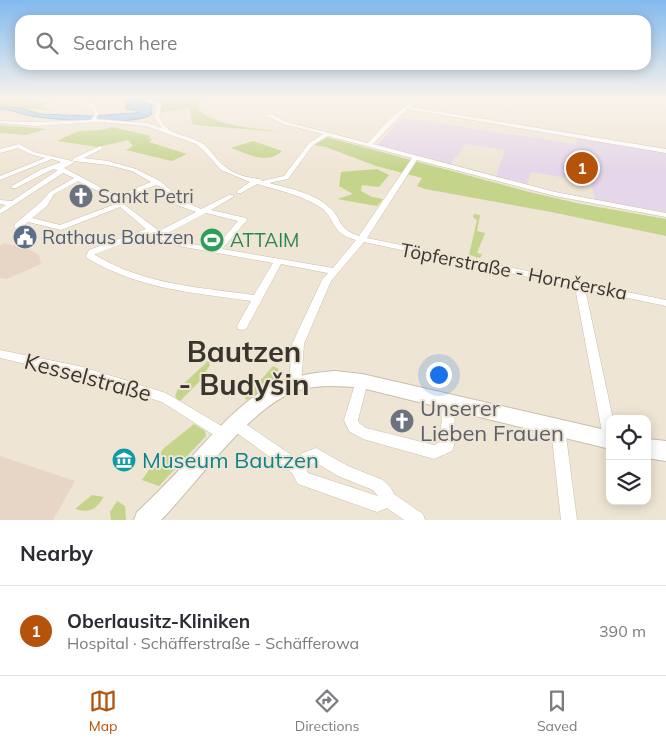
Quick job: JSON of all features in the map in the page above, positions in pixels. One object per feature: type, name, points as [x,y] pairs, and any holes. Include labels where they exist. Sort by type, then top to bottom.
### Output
[{"type":"main road","points":[[145,520],[255,405],[295,384],[330,378],[362,381],[606,438]]},
{"type":"main road","points":[[651,449],[666,451]]},
{"type":"street","points":[[17,122],[70,122]]},
{"type":"street","points":[[123,122],[146,125],[201,145],[215,164],[224,170],[260,181]]},
{"type":"street","points":[[159,122],[166,131]]},
{"type":"street","points":[[281,122],[575,199],[666,214]]},
{"type":"street","points":[[369,145],[392,122]]},
{"type":"street","points":[[492,122],[666,151]]},
{"type":"street","points":[[239,192],[260,181],[286,178],[312,144],[327,134]]},
{"type":"street","points":[[0,151],[19,146],[50,158],[128,168],[158,182],[180,203],[242,220],[217,250]]},
{"type":"street","points":[[100,148],[59,168],[119,202],[155,232],[180,244],[335,271]]},
{"type":"street","points":[[0,156],[26,149]]},
{"type":"street","points":[[295,384],[295,356],[300,338],[327,280],[361,240],[416,157]]},
{"type":"street","points":[[0,178],[50,158]]},
{"type":"street","points":[[14,187],[55,166],[71,161]]},
{"type":"street","points":[[0,212],[63,170]]},
{"type":"street","points":[[18,226],[44,204],[52,193],[79,178]]},
{"type":"street","name":"Töpferstraße - Hornčerska","points":[[260,181],[325,206],[341,231],[361,240],[578,283],[666,303]]},
{"type":"street","points":[[27,219],[61,228],[158,182]]},
{"type":"street","points":[[231,196],[205,211],[155,232],[92,252],[90,256],[101,263],[156,284],[257,299]]},
{"type":"street","points":[[0,202],[13,203]]},
{"type":"street","points":[[242,326],[278,262]]},
{"type":"street","points":[[578,283],[606,420]]},
{"type":"street","name":"Kesselstraße","points":[[0,354],[83,372],[150,392],[230,429],[299,469],[302,477],[309,482],[378,504],[382,504],[387,499]]},
{"type":"street","points":[[362,381],[351,420],[354,427],[363,433],[434,452],[447,446],[450,401]]},
{"type":"street","points":[[558,428],[569,520]]},
{"type":"street","points":[[299,469],[308,456],[323,458],[343,471],[378,485],[386,493],[387,499],[417,520]]},
{"type":"shaded area","points":[[398,122],[431,122],[576,144],[578,137],[666,153],[666,212],[595,200],[591,182],[531,172],[527,184],[496,176],[505,150],[464,144],[458,156],[455,156],[451,164],[378,145]]},
{"type":"shaded area","points":[[4,243],[29,249],[39,255],[41,264],[7,279],[0,278],[0,246]]},
{"type":"shaded area","points":[[0,456],[75,481],[53,520],[0,520]]},
{"type":"green space","points":[[192,122],[221,122],[281,132],[195,125]]},
{"type":"green space","points":[[0,125],[46,129],[26,135],[0,133]]},
{"type":"green space","points":[[112,127],[151,136],[133,146],[128,140],[98,147],[57,141],[79,132]]},
{"type":"green space","points":[[326,137],[529,192],[581,204],[666,219],[666,236],[551,212],[425,189],[417,186],[422,178],[376,166],[326,147],[314,145]]},
{"type":"green space","points":[[147,138],[152,139],[149,142],[187,154],[172,161],[126,150]]},
{"type":"green space","points":[[253,141],[282,151],[276,155],[264,158],[231,148]]},
{"type":"green space","points":[[377,169],[389,175],[379,187],[362,185],[361,191],[372,197],[383,199],[377,206],[337,199],[353,194],[339,186],[341,172]]},
{"type":"green space","points":[[474,214],[480,215],[477,231],[485,233],[477,253],[482,254],[480,258],[469,255],[477,220],[473,217]]},
{"type":"green space","points":[[208,361],[210,365],[206,371],[208,373],[179,402],[175,396],[178,389]]},
{"type":"green space","points":[[273,366],[279,369],[270,384],[247,400],[245,398]]},
{"type":"green space","points":[[194,424],[205,431],[206,436],[159,486],[142,480],[164,448]]},
{"type":"green space","points":[[92,495],[104,497],[92,509],[85,511],[75,509]]},
{"type":"green space","points":[[117,501],[125,506],[126,520],[111,520],[110,512]]},
{"type":"place","name":"Oberlausitz-Kliniken","points":[[582,168]]},
{"type":"place","name":"Sankt Petri","points":[[81,196]]},
{"type":"place","name":"Rathaus Bautzen","points":[[25,237]]},
{"type":"place","name":"ATTAIM","points":[[212,240]]},
{"type":"place","name":"Unserer Lieben Frauen","points":[[402,421]]},
{"type":"place","name":"Museum Bautzen","points":[[124,460]]},
{"type":"district","name":"Bautzen - Budyšin","points":[[244,368]]}]
